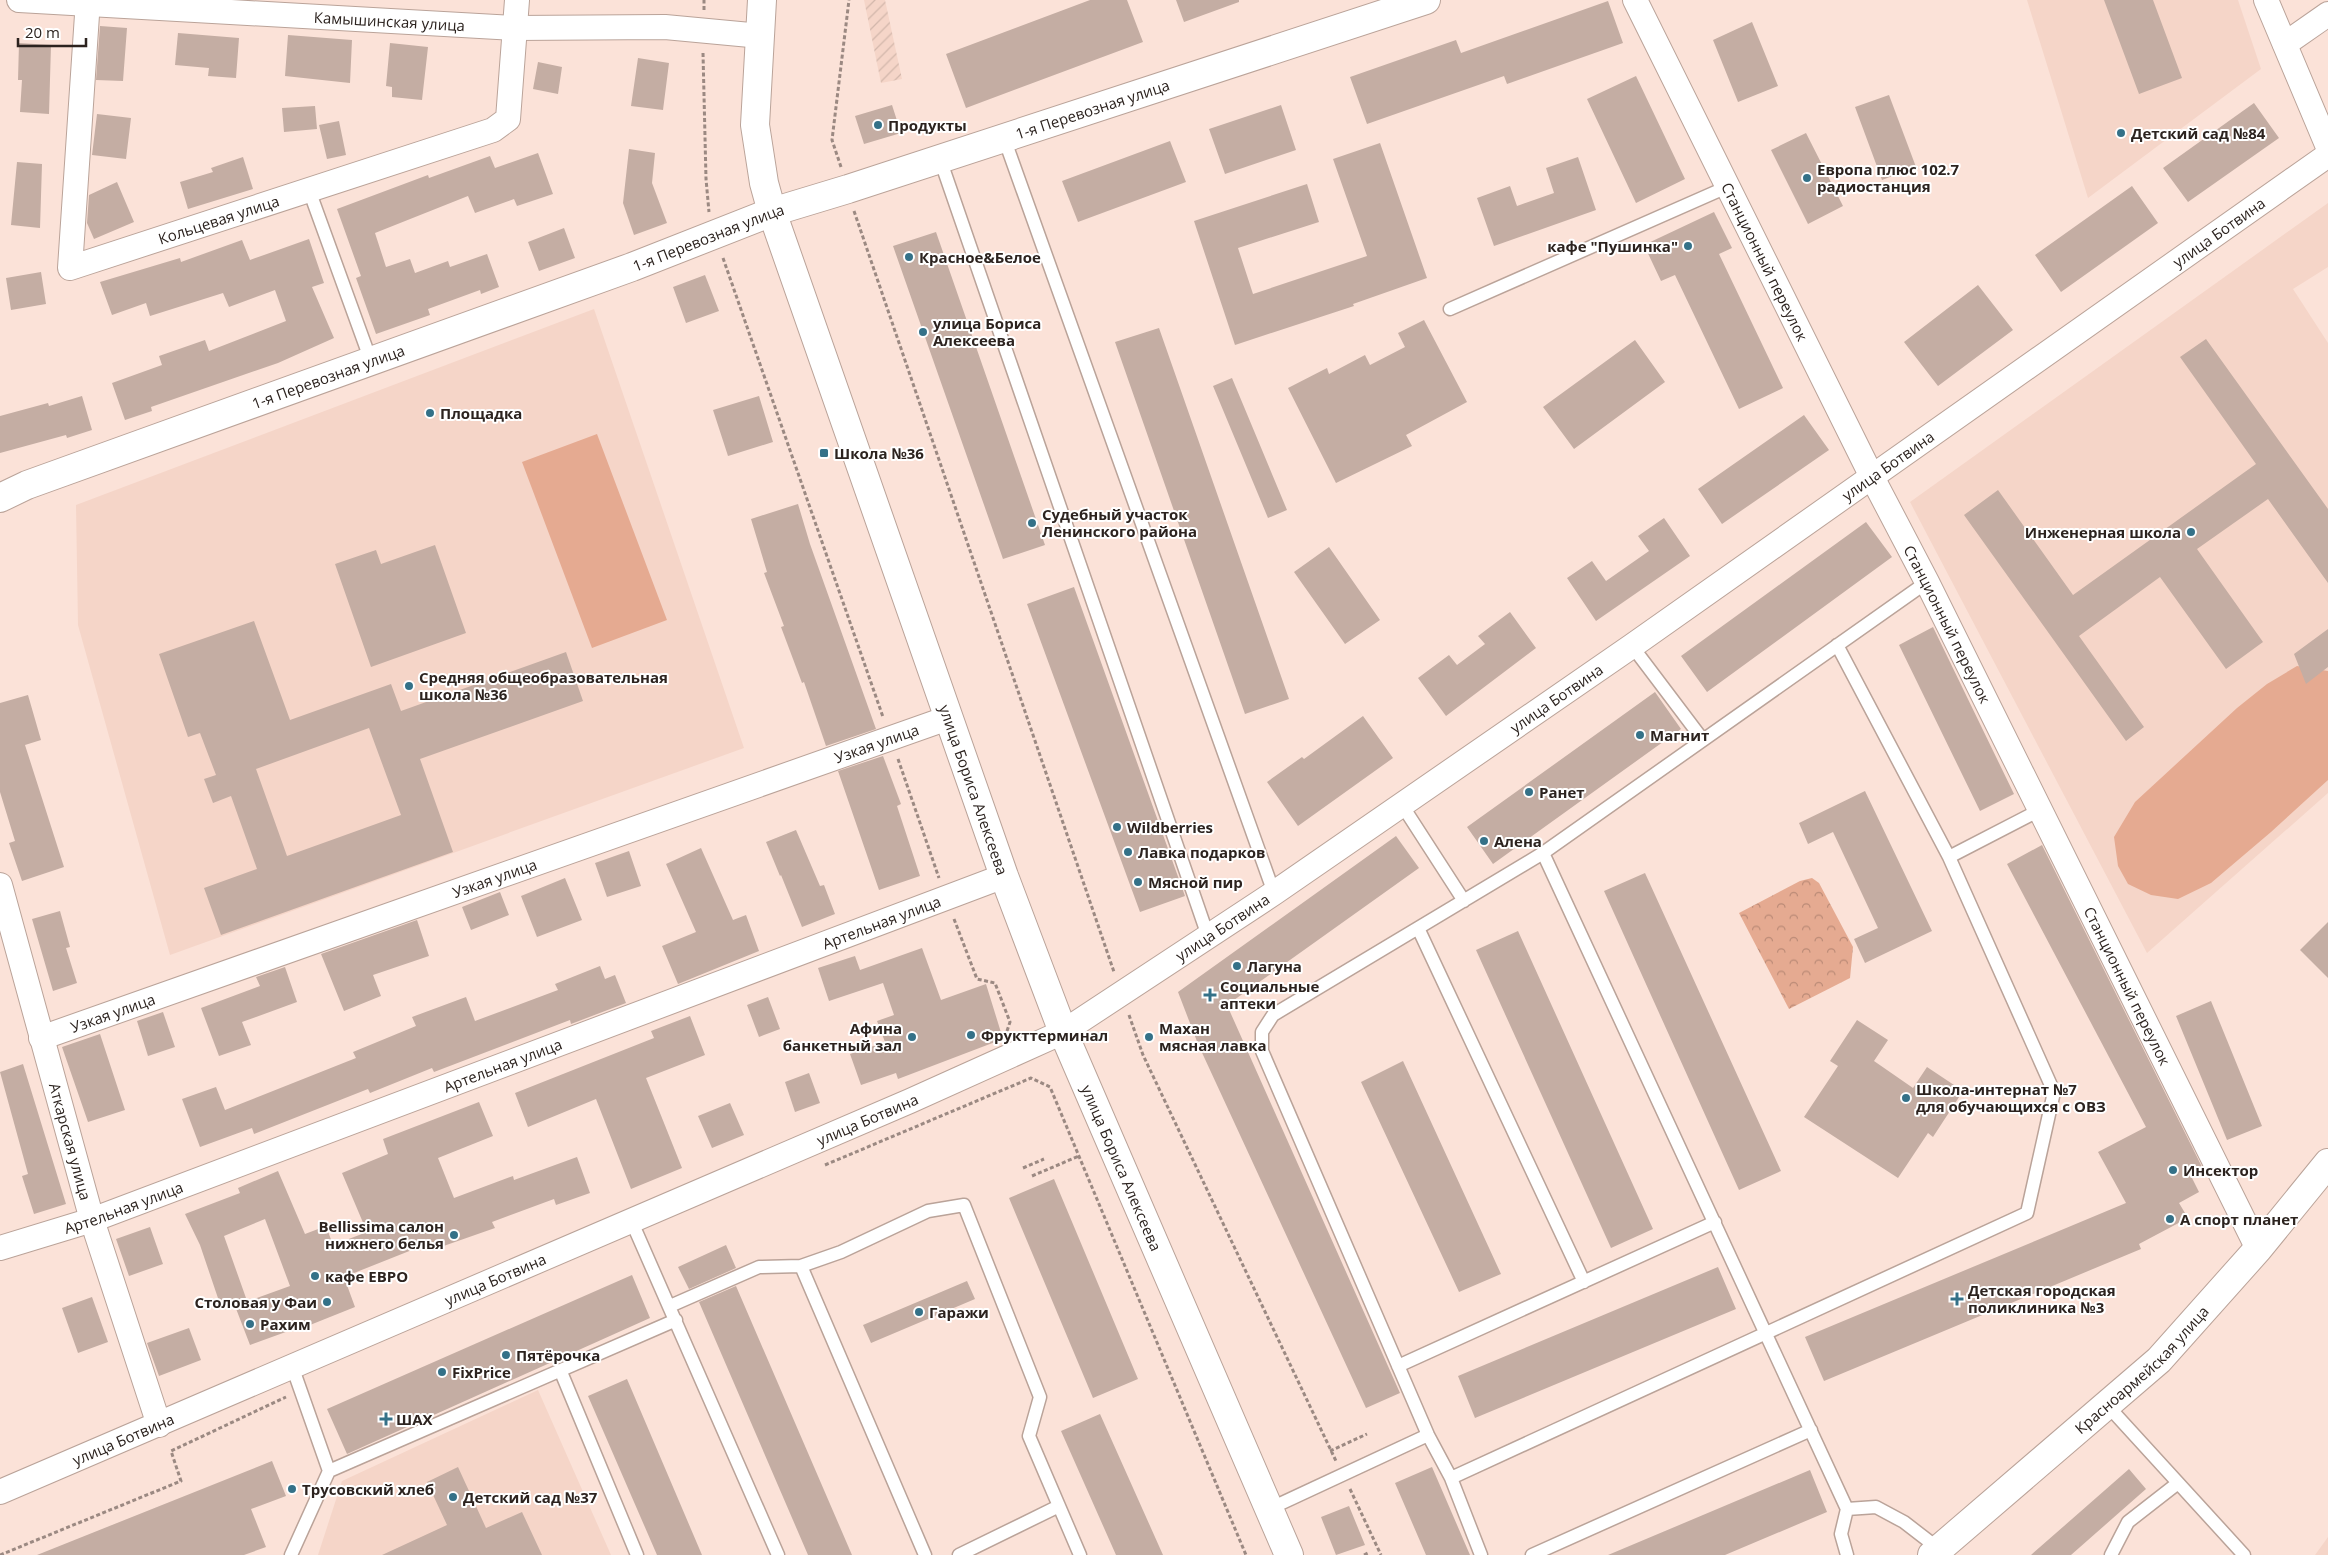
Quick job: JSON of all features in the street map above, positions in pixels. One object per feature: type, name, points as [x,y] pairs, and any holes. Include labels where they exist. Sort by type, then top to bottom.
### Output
[{"type":"main road","name":"улица Бориса Алексеева","points":[[762,0],[755,126],[764,183],[772,212],[1004,876],[1063,1032],[1289,1555]]},
{"type":"main road","name":"1-я Перевозная улица","points":[[0,498],[27,485],[632,268],[772,212],[848,189],[1426,0]]},
{"type":"main road","name":"Красноармейская улица","points":[[1936,1552],[2159,1360],[2258,1249],[2328,1162]]},
{"type":"street","name":"Камышинская улица","points":[[19,0],[88,2],[514,28],[665,28],[761,36]]},
{"type":"street","name":"Кольцевая улица","points":[[88,2],[70,268],[493,130],[508,119],[517,0]]},
{"type":"street","name":"Станционный переулок","points":[[1634,0],[1872,477],[1927,582],[2258,1249]]},
{"type":"street","points":[[2266,0],[2328,147]]},
{"type":"street","points":[[2285,44],[2328,14]]},
{"type":"street","name":"улица Ботвина","points":[[0,1492],[910,1101],[1063,1032],[1274,892],[1632,646],[2328,155]]},
{"type":"street","name":"Узкая улица","points":[[41,1038],[948,718]]},
{"type":"street","name":"Артельная улица","points":[[0,1248],[92,1220],[1004,876]]},
{"type":"street","name":"Аткарская улица","points":[[0,885],[6,930],[41,1038],[92,1220],[158,1425]]},
{"type":"lane","points":[[1004,138],[1274,892]]},
{"type":"lane","points":[[940,159],[1208,936]]},
{"type":"lane","points":[[1450,309],[1727,187]]},
{"type":"lane","points":[[309,190],[371,361]]},
{"type":"lane","points":[[1481,1555],[1450,1478],[1428,1435],[1262,1051],[1262,1032],[1273,1015],[1543,853],[1927,582]]},
{"type":"lane","points":[[1450,1478],[2027,1214],[2054,1092],[1949,858],[1837,645]]},
{"type":"lane","points":[[1632,646],[1703,740]]},
{"type":"lane","points":[[1402,805],[1464,901]]},
{"type":"lane","points":[[1949,858],[2040,810]]},
{"type":"lane","points":[[1543,853],[1847,1509],[1841,1534],[1847,1555]]},
{"type":"lane","points":[[1418,928],[1584,1282]]},
{"type":"lane","points":[[670,1306],[759,1267],[800,1266],[841,1252],[928,1212],[964,1205],[1040,1397],[1029,1436],[1080,1555]]},
{"type":"lane","points":[[631,1220],[778,1555]]},
{"type":"lane","points":[[1398,1366],[1715,1222]]},
{"type":"lane","points":[[800,1266],[925,1555]]},
{"type":"lane","points":[[290,1555],[329,1471],[561,1372],[676,1320]]},
{"type":"lane","points":[[292,1366],[329,1471]]},
{"type":"lane","points":[[561,1372],[637,1555]]},
{"type":"lane","points":[[2108,1405],[2244,1555]]},
{"type":"lane","points":[[1532,1555],[1811,1430]]},
{"type":"lane","points":[[1269,1509],[1428,1435]]},
{"type":"lane","points":[[2111,1555],[2128,1522],[2178,1483]]},
{"type":"lane","points":[[959,1555],[1059,1506]]},
{"type":"lane","points":[[1847,1509],[1876,1507],[1904,1522],[1936,1552]]},
{"type":"path","points":[[704,0],[702,30],[706,179],[710,220],[977,979],[995,983],[1010,1022]]},
{"type":"path","points":[[849,0],[832,140],[860,231],[1143,1055],[1381,1555]]},
{"type":"path","points":[[1032,1176],[1079,1156]]},
{"type":"path","points":[[1023,1168],[1044,1158]]},
{"type":"path","points":[[1330,1451],[1367,1434]]},
{"type":"path","points":[[0,1555],[181,1481]]},
{"type":"shaded area","points":[[864,0],[885,0],[902,79],[881,83]]},
{"type":"shaded area","name":"Детский сад №84","points":[[2027,0],[2238,0],[2261,69],[2088,198]]},
{"type":"shaded area","points":[[2328,203],[2328,267],[2293,289],[2328,343],[2328,793],[2147,953],[1910,502]]},
{"type":"shaded area","name":"Средняя общеобразовательная школа №36","points":[[594,309],[744,748],[170,955],[78,625],[76,505]]},
{"type":"shaded area","points":[[538,1390],[611,1555],[318,1555],[342,1481]]},
{"type":"shaded area","points":[[2328,1537],[2328,1555],[2315,1555]]},
{"type":"green space","points":[[597,434],[667,620],[592,648],[522,462]]},
{"type":"green space","points":[[2297,666],[2328,671],[2328,780],[2211,883],[2178,899],[2151,895],[2128,884],[2118,866],[2114,837],[2135,802],[2237,708],[2267,684]]},
{"type":"green space","points":[[1812,878],[1819,883],[1853,947],[1850,978],[1789,1009],[1739,913],[1800,881]]},
{"type":"building","points":[[1090,0],[1127,0],[1143,42],[966,108],[946,54]]},
{"type":"building","points":[[1176,0],[1239,0],[1239,2],[1184,22]]},
{"type":"building","name":"Детский сад №84","points":[[2104,0],[2153,0],[2182,78],[2139,94]]},
{"type":"building","points":[[1608,1],[1623,43],[1507,84],[1504,76],[1367,124],[1350,77],[1456,40],[1461,53]]},
{"type":"building","points":[[1752,22],[1778,86],[1738,102],[1713,40]]},
{"type":"building","points":[[100,26],[127,28],[123,81],[96,80]]},
{"type":"building","points":[[178,33],[239,38],[236,78],[208,76],[209,68],[175,65]]},
{"type":"building","points":[[288,35],[352,40],[350,83],[285,76]]},
{"type":"building","points":[[19,43],[51,45],[49,114],[20,112],[22,80],[18,80]]},
{"type":"building","points":[[390,43],[428,47],[422,100],[392,97],[392,87],[386,86]]},
{"type":"building","points":[[638,58],[669,63],[663,110],[631,106]]},
{"type":"building","points":[[538,62],[562,67],[558,94],[533,89]]},
{"type":"building","points":[[1636,76],[1685,179],[1636,203],[1587,99]]},
{"type":"building","points":[[1889,95],[1916,167],[1882,180],[1855,107]]},
{"type":"building","points":[[2254,103],[2279,138],[2188,202],[2163,168]]},
{"type":"building","name":"Продукты","points":[[892,105],[901,133],[864,144],[855,116]]},
{"type":"building","points":[[1281,105],[1296,150],[1225,174],[1209,129]]},
{"type":"building","points":[[315,106],[317,129],[284,132],[282,108]]},
{"type":"building","points":[[97,114],[131,118],[126,159],[92,155]]},
{"type":"building","points":[[339,121],[346,155],[327,159],[319,125]]},
{"type":"building","name":"Европа плюс 102.7 радиостанция","points":[[1806,133],[1843,206],[1808,224],[1771,150]]},
{"type":"building","points":[[1170,141],[1186,182],[1078,222],[1062,181]]},
{"type":"building","points":[[1380,143],[1427,278],[1353,304],[1354,306],[1235,345],[1194,221],[1307,184],[1319,222],[1238,248],[1253,294],[1367,256],[1333,159]]},
{"type":"building","points":[[629,149],[655,153],[652,183],[667,223],[634,235],[623,203]]},
{"type":"building","points":[[538,153],[553,194],[517,206],[514,199],[475,213],[468,196],[375,233],[386,267],[410,259],[415,273],[448,261],[450,267],[487,254],[499,287],[481,294],[480,290],[428,309],[430,315],[376,334],[356,278],[361,276],[337,209],[428,175],[429,178],[490,156],[495,168]]},
{"type":"building","points":[[243,157],[253,189],[188,209],[180,182],[213,172],[211,168]]},
{"type":"building","points":[[1578,157],[1596,210],[1494,246],[1477,198],[1510,186],[1517,206],[1554,193],[1546,168]]},
{"type":"building","points":[[17,162],[42,164],[40,228],[11,225]]},
{"type":"building","points":[[117,182],[134,222],[94,239],[87,223],[89,195]]},
{"type":"building","points":[[2132,186],[2158,223],[2061,292],[2035,255]]},
{"type":"building","points":[[1714,212],[1732,248],[1719,254],[1783,388],[1739,409],[1675,275],[1661,281],[1644,245]]},
{"type":"building","points":[[564,228],[575,258],[539,271],[528,242]]},
{"type":"building","points":[[936,232],[1045,545],[1003,559],[893,246]]},
{"type":"building","points":[[309,239],[324,283],[312,287],[334,338],[278,363],[151,407],[152,411],[125,420],[112,383],[162,365],[159,356],[205,340],[209,351],[286,321],[275,290],[229,307],[223,293],[150,316],[146,303],[112,315],[100,282],[180,258],[181,262],[242,240],[250,260]]},
{"type":"building","points":[[41,272],[46,304],[11,310],[6,278]]},
{"type":"building","points":[[705,275],[719,311],[686,323],[673,287]]},
{"type":"building","points":[[1978,285],[2013,330],[1938,386],[1904,342]]},
{"type":"building","points":[[1424,320],[1467,402],[1406,435],[1412,446],[1336,483],[1288,388],[1327,368],[1329,374],[1365,355],[1370,365],[1405,347],[1398,333]]},
{"type":"building","points":[[1159,328],[1289,699],[1245,714],[1115,342]]},
{"type":"building","name":"Инженерная школа","points":[[2206,339],[2328,509],[2328,583],[2268,499],[2197,549],[2263,642],[2226,669],[2160,577],[2079,636],[2144,727],[2126,741],[1964,515],[1998,490],[2073,595],[2256,464],[2180,357]]},
{"type":"building","points":[[1635,340],[1665,382],[1574,449],[1543,407]]},
{"type":"building","points":[[1232,378],[1287,510],[1268,518],[1213,386]]},
{"type":"building","points":[[82,396],[92,430],[67,438],[66,435],[0,453],[0,416],[48,403],[49,406]]},
{"type":"building","points":[[759,396],[773,442],[728,456],[713,410]]},
{"type":"building","points":[[1804,415],[1829,450],[1722,524],[1698,489]]},
{"type":"building","points":[[798,504],[810,544],[876,729],[826,746],[804,682],[802,683],[781,627],[784,626],[764,573],[767,572],[751,519]]},
{"type":"building","points":[[1664,518],[1690,556],[1596,621],[1567,578],[1592,561],[1606,581],[1649,551],[1638,536]]},
{"type":"building","points":[[1866,522],[1892,557],[1707,692],[1681,656]]},
{"type":"building","points":[[435,545],[466,633],[371,667],[335,564],[376,550],[381,564]]},
{"type":"building","points":[[1329,547],[1380,620],[1345,644],[1294,572]]},
{"type":"building","points":[[1074,587],[1185,896],[1140,912],[1027,604]]},
{"type":"building","points":[[1510,612],[1536,648],[1446,716],[1418,678],[1449,655],[1457,665],[1485,644],[1478,636]]},
{"type":"building","points":[[254,621],[290,720],[391,684],[401,711],[566,652],[583,701],[420,759],[453,852],[221,935],[204,888],[257,869],[231,796],[213,803],[204,779],[216,775],[200,733],[188,737],[159,654]],"holes":[[[369,728],[401,815],[287,856],[256,769]]]},
{"type":"building","points":[[1933,627],[2014,794],[1980,811],[1899,645]]},
{"type":"building","points":[[2328,629],[2328,667],[2306,684],[2294,654]]},
{"type":"building","points":[[1655,692],[1681,729],[1493,864],[1467,827]]},
{"type":"building","points":[[28,695],[41,740],[25,745],[64,867],[22,881],[9,843],[15,841],[0,792],[0,703]]},
{"type":"building","points":[[1363,716],[1393,758],[1298,826],[1267,782],[1302,757],[1304,759]]},
{"type":"building","points":[[883,756],[901,804],[897,806],[920,876],[879,890],[838,771]]},
{"type":"building","points":[[1865,791],[1932,931],[1865,963],[1854,939],[1878,928],[1833,832],[1808,844],[1799,823]]},
{"type":"building","points":[[796,830],[820,886],[824,885],[835,914],[802,927],[766,842]]},
{"type":"building","points":[[1396,836],[1419,868],[1227,1005],[1400,1393],[1366,1408],[1198,1044],[1178,992]]},
{"type":"building","points":[[2042,845],[2203,1169],[2191,1176],[2199,1192],[2179,1203],[2188,1218],[2139,1244],[2141,1249],[1824,1381],[1805,1337],[2126,1203],[2098,1152],[2146,1127],[2007,864]]},
{"type":"building","points":[[701,848],[733,920],[746,915],[759,951],[678,984],[662,946],[696,932],[666,864]]},
{"type":"building","points":[[629,851],[641,886],[607,897],[595,863]]},
{"type":"building","points":[[1645,873],[1781,1171],[1739,1190],[1604,891]]},
{"type":"building","points":[[565,878],[582,920],[537,937],[521,896]]},
{"type":"building","points":[[500,892],[509,915],[471,930],[462,907]]},
{"type":"building","points":[[60,911],[70,947],[66,948],[77,983],[53,991],[32,919]]},
{"type":"building","points":[[417,920],[429,956],[373,975],[381,996],[344,1011],[321,954]]},
{"type":"building","points":[[2328,922],[2328,978],[2300,950]]},
{"type":"building","points":[[1518,931],[1653,1229],[1611,1248],[1476,950]]},
{"type":"building","points":[[922,948],[941,1000],[986,984],[1003,1039],[898,1079],[896,1073],[861,1085],[850,1054],[885,1042],[877,1021],[894,1015],[883,983],[829,1001],[818,968],[855,956],[860,970]]},
{"type":"building","points":[[600,966],[605,979],[615,975],[626,1003],[571,1024],[570,1020],[434,1072],[432,1068],[370,1093],[368,1089],[254,1134],[252,1128],[200,1147],[182,1099],[216,1087],[225,1110],[356,1058],[353,1052],[416,1026],[412,1017],[466,997],[475,1021],[558,990],[555,984]]},
{"type":"building","points":[[285,967],[297,1002],[242,1022],[251,1045],[219,1056],[201,1008],[260,986],[256,977]]},
{"type":"building","points":[[768,997],[780,1029],[759,1037],[747,1005]]},
{"type":"building","points":[[2211,1001],[2262,1126],[2227,1140],[2176,1016]]},
{"type":"building","points":[[163,1012],[175,1047],[148,1056],[137,1021]]},
{"type":"building","points":[[690,1016],[705,1055],[646,1078],[682,1168],[631,1189],[596,1099],[528,1127],[515,1093],[654,1038],[651,1031]]},
{"type":"building","name":"Школа-интернат №7 для обучающихся с ОВЗ","points":[[1857,1020],[1888,1040],[1874,1061],[1913,1088],[1927,1067],[1963,1091],[1933,1137],[1928,1133],[1898,1178],[1804,1117],[1838,1066],[1830,1061]]},
{"type":"building","points":[[100,1034],[125,1110],[88,1122],[62,1047]]},
{"type":"building","points":[[1403,1061],[1501,1274],[1459,1292],[1361,1082]]},
{"type":"building","points":[[23,1064],[66,1204],[34,1214],[22,1176],[28,1174],[0,1072]]},
{"type":"building","points":[[809,1073],[820,1103],[795,1112],[785,1082]]},
{"type":"building","points":[[479,1102],[493,1136],[438,1158],[454,1198],[513,1176],[514,1180],[577,1157],[590,1193],[556,1205],[554,1199],[492,1222],[495,1228],[435,1249],[432,1242],[344,1277],[355,1307],[305,1327],[305,1325],[250,1345],[235,1306],[290,1286],[265,1219],[224,1236],[246,1298],[221,1307],[200,1245],[185,1214],[240,1193],[238,1188],[278,1171],[305,1234],[326,1226],[333,1245],[367,1232],[342,1173],[388,1154],[383,1139]]},
{"type":"building","points":[[730,1103],[744,1135],[712,1148],[698,1116]]},
{"type":"building","points":[[1054,1179],[1138,1379],[1093,1398],[1009,1198]]},
{"type":"building","points":[[150,1227],[163,1264],[129,1276],[116,1239]]},
{"type":"building","points":[[726,1245],[736,1268],[689,1289],[678,1267]]},
{"type":"building","points":[[1718,1267],[1736,1309],[1475,1418],[1458,1376]]},
{"type":"building","points":[[632,1275],[650,1318],[347,1454],[327,1409]]},
{"type":"building","name":"Гаражи","points":[[967,1281],[975,1299],[871,1343],[863,1325]]},
{"type":"building","points":[[736,1286],[852,1555],[808,1555],[699,1302]]},
{"type":"building","points":[[92,1297],[108,1342],[78,1353],[62,1308]]},
{"type":"building","points":[[189,1328],[201,1360],[159,1376],[147,1343]]},
{"type":"building","points":[[627,1379],[702,1555],[657,1555],[588,1396]]},
{"type":"building","points":[[1100,1414],[1163,1555],[1116,1555],[1061,1431]]},
{"type":"building","points":[[272,1461],[286,1496],[251,1509],[266,1547],[244,1555],[37,1555]]},
{"type":"building","name":"Детский сад №37","points":[[458,1467],[486,1528],[522,1512],[542,1555],[382,1555],[447,1525],[427,1482]]},
{"type":"building","points":[[1432,1467],[1470,1555],[1426,1555],[1395,1483]]},
{"type":"building","points":[[2129,1469],[2146,1489],[2071,1555],[2031,1555]]},
{"type":"building","points":[[1810,1470],[1827,1512],[1725,1555],[1608,1555]]},
{"type":"building","points":[[1349,1506],[1365,1545],[1336,1555],[1321,1517]]},
{"type":"place","name":"Продукты","points":[[878,125]]},
{"type":"place","name":"Детский сад №84","points":[[2121,133]]},
{"type":"place","name":"Европа плюс 102.7 радиостанция","points":[[1807,178]]},
{"type":"place","name":"кафе \"Пушинка\"","points":[[1688,246]]},
{"type":"place","name":"Красное&Белое","points":[[909,257]]},
{"type":"place","name":"улица Бориса Алексеева","points":[[923,332]]},
{"type":"place","name":"Площадка","points":[[430,413]]},
{"type":"place","name":"Школа №36","points":[[824,453]]},
{"type":"place","name":"Судебный участок Ленинского района","points":[[1032,523]]},
{"type":"place","name":"Инженерная школа","points":[[2191,532]]},
{"type":"place","name":"Средняя общеобразовательная школа №36","points":[[409,686]]},
{"type":"place","name":"Магнит","points":[[1640,735]]},
{"type":"place","name":"Ранет","points":[[1529,792]]},
{"type":"place","name":"Wildberries","points":[[1117,827]]},
{"type":"place","name":"Алена","points":[[1484,841]]},
{"type":"place","name":"Лавка подарков","points":[[1128,852]]},
{"type":"place","name":"Мясной пир","points":[[1138,882]]},
{"type":"place","name":"Лагуна","points":[[1237,966]]},
{"type":"place","name":"Социальные аптеки","points":[[1210,995]]},
{"type":"place","name":"Фрукттерминал","points":[[971,1035]]},
{"type":"place","name":"Афина банкетный зал","points":[[912,1037]]},
{"type":"place","name":"Махан мясная лавка","points":[[1149,1037]]},
{"type":"place","name":"Школа-интернат №7 для обучающихся с ОВЗ","points":[[1906,1098]]},
{"type":"place","name":"Инсектор","points":[[2173,1170]]},
{"type":"place","name":"А спорт планет","points":[[2170,1219]]},
{"type":"place","name":"Bellissima салон нижнего белья","points":[[454,1235]]},
{"type":"place","name":"кафе ЕВРО","points":[[315,1276]]},
{"type":"place","name":"Детская городская поликлиника №3","points":[[1957,1299]]},
{"type":"place","name":"Столовая у Фаи","points":[[327,1302]]},
{"type":"place","name":"Гаражи","points":[[919,1312]]},
{"type":"place","name":"Рахим","points":[[250,1324]]},
{"type":"place","name":"Пятёрочка","points":[[506,1355]]},
{"type":"place","name":"FixPrice","points":[[442,1372]]},
{"type":"place","name":"ШАХ","points":[[386,1419]]},
{"type":"place","name":"Трусовский хлеб","points":[[292,1489]]},
{"type":"place","name":"Детский сад №37","points":[[453,1497]]}]
